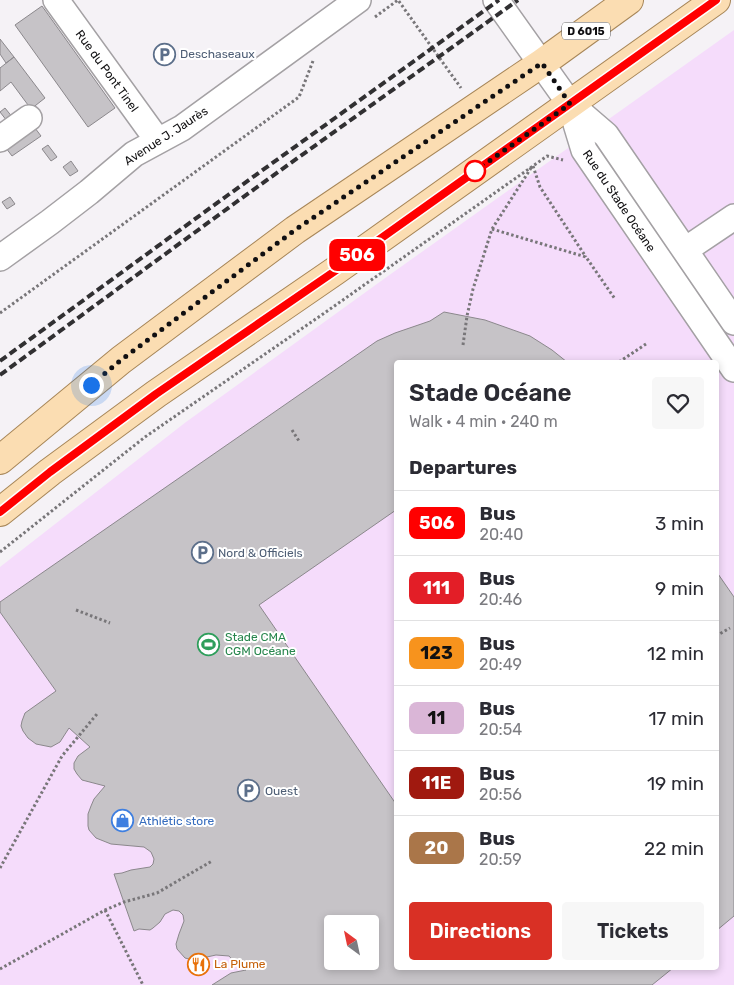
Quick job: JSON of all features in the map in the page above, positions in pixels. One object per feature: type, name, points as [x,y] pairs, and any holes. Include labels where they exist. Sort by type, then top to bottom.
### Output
[{"type":"main road","name":"D 6015","points":[[0,460],[121,360],[295,230],[542,63],[629,0]]},
{"type":"main road","points":[[0,512],[50,472],[156,394],[335,271],[716,0]]},
{"type":"street","name":"Rue du Pont Tinel","points":[[56,0],[158,141]]},
{"type":"street","points":[[496,0],[570,104],[606,135],[734,322]]},
{"type":"street","name":"Avenue J. Jaurès","points":[[0,258],[89,192],[134,154],[182,128],[366,8]]},
{"type":"street","name":"Rue du Stade Océane","points":[[570,104],[584,150],[734,369]]},
{"type":"street","points":[[0,139],[28,118]]},
{"type":"street","points":[[685,250],[734,217]]},
{"type":"path","points":[[366,8],[398,0],[461,88]]},
{"type":"path","points":[[0,313],[299,96],[312,62],[320,57]]},
{"type":"path","points":[[0,552],[145,437],[547,156],[567,161]]},
{"type":"path","points":[[463,345],[473,289],[492,229],[533,166]]},
{"type":"path","points":[[533,166],[540,187],[615,299]]},
{"type":"path","points":[[492,229],[586,257]]},
{"type":"path","points":[[622,360],[646,344]]},
{"type":"path","points":[[292,430],[299,441]]},
{"type":"path","points":[[76,610],[110,623]]},
{"type":"path","points":[[719,634],[730,628]]},
{"type":"path","points":[[0,868],[62,756],[97,714]]},
{"type":"path","points":[[0,969],[105,910],[124,902],[157,893],[212,861]]},
{"type":"path","points":[[105,910],[142,985]]},
{"type":"shaded area","points":[[734,30],[734,985],[0,985],[0,567],[186,422]]},
{"type":"building","points":[[42,6],[115,108],[88,127],[15,25]]},
{"type":"building","points":[[0,39],[14,57],[6,63],[0,54]]},
{"type":"building","points":[[14,57],[45,98],[31,109],[11,82],[0,91],[0,68]]},
{"type":"building","points":[[5,108],[13,118],[7,121],[0,112]]},
{"type":"building","points":[[32,124],[41,136],[12,156],[3,144]]},
{"type":"building","points":[[48,145],[57,157],[51,161],[42,149]]},
{"type":"building","points":[[71,161],[78,171],[70,176],[63,167]]},
{"type":"building","points":[[10,197],[15,204],[7,209],[2,202]]},
{"type":"building","name":"Stade CMA CGM Océane","points":[[444,312],[485,320],[530,336],[564,360],[394,360],[394,511],[259,605],[394,801],[394,970],[671,970],[652,985],[212,985],[231,973],[246,970],[240,968],[229,956],[216,955],[193,960],[185,958],[177,949],[176,944],[184,921],[183,915],[179,911],[173,910],[165,914],[160,922],[150,930],[139,929],[134,931],[114,874],[150,867],[154,859],[151,852],[144,847],[111,844],[96,838],[89,830],[88,814],[94,799],[105,786],[82,780],[74,769],[74,763],[78,756],[90,747],[69,728],[60,742],[51,747],[36,744],[23,731],[21,726],[25,713],[56,691],[0,612],[0,602],[377,341],[430,321]]},
{"type":"building","points":[[719,575],[734,597],[734,916],[719,928]]},
{"type":"railway","points":[[0,361],[499,0]]},
{"type":"railway","points":[[0,375],[235,203],[518,0]]},
{"type":"bus line","name":"506","points":[[0,512],[50,472],[156,394],[335,271],[716,0]]},
{"type":"place","name":"Deschaseaux","points":[[164,54]]},
{"type":"place","name":"Nord & Officiels","points":[[202,553]]},
{"type":"place","name":"Stade CMA CGM Océane","points":[[209,644]]},
{"type":"place","name":"Ouest","points":[[249,791]]},
{"type":"place","name":"Athlétic store","points":[[123,821]]},
{"type":"place","name":"La Plume","points":[[198,964]]},
{"type":"route","points":[[91,385],[121,360],[295,230],[542,63],[570,104],[468,176],[475,171]]}]
